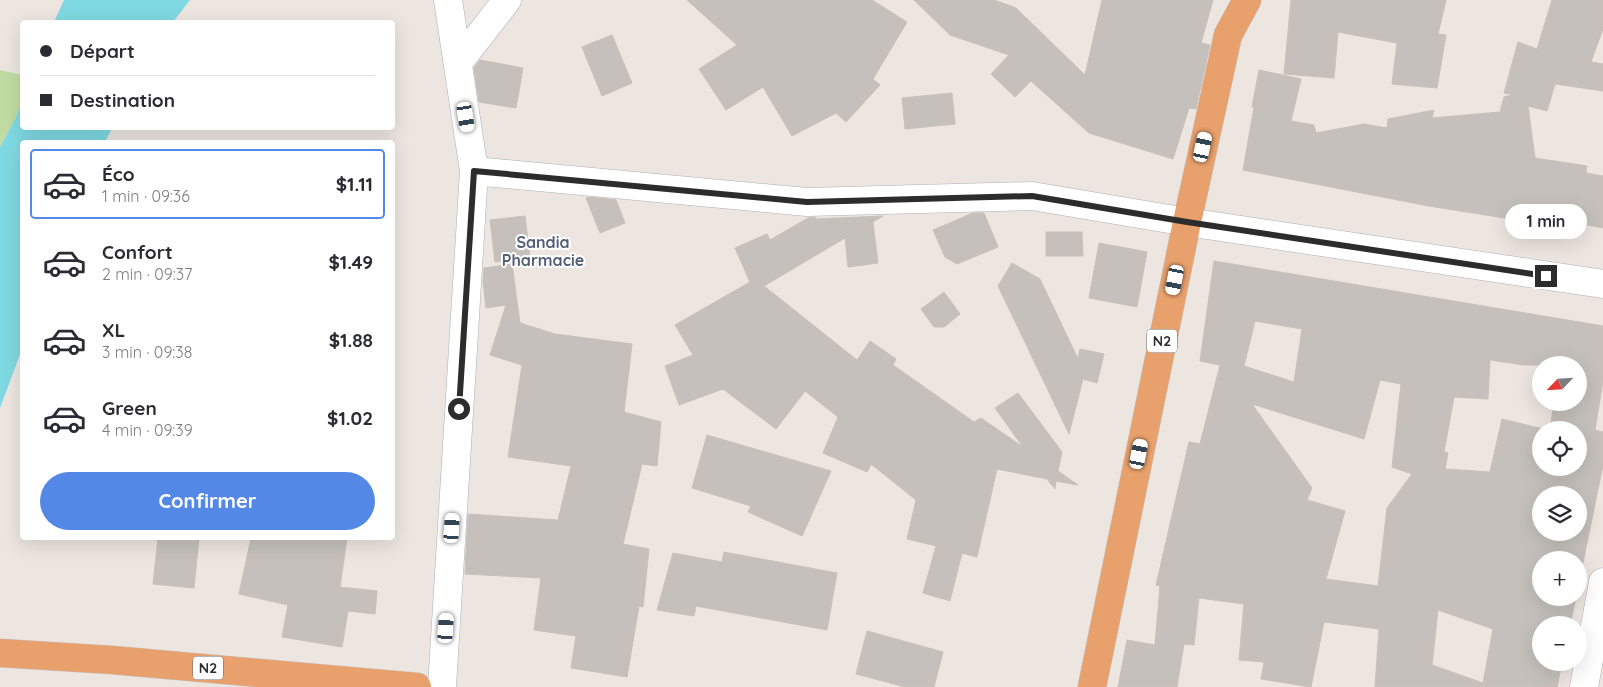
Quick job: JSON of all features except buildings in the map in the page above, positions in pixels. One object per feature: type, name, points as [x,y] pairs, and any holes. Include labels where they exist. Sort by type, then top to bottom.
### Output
[{"type":"highway","name":"N2","points":[[1092,687],[1187,222],[1228,35],[1247,0]]},
{"type":"highway","name":"N2","points":[[0,653],[112,660],[417,687]]},
{"type":"street","points":[[442,687],[474,171],[448,0]]},
{"type":"street","points":[[458,63],[507,0]]},
{"type":"street","points":[[474,171],[807,202],[1032,196],[1187,222],[1603,284]]},
{"type":"street","points":[[1584,687],[1603,582]]},
{"type":"green space","points":[[0,70],[20,75],[20,106],[0,147]]},
{"type":"water","points":[[64,0],[190,0],[175,20],[55,20]]},
{"type":"water","points":[[20,106],[20,130],[111,130],[106,140],[20,140],[20,354],[0,408],[0,147]]},
{"type":"district","name":"Sandia Pharmacie","points":[[543,251]]},
{"type":"route","points":[[459,409],[474,171],[807,202],[1032,196],[1187,222],[1546,276]]}]
